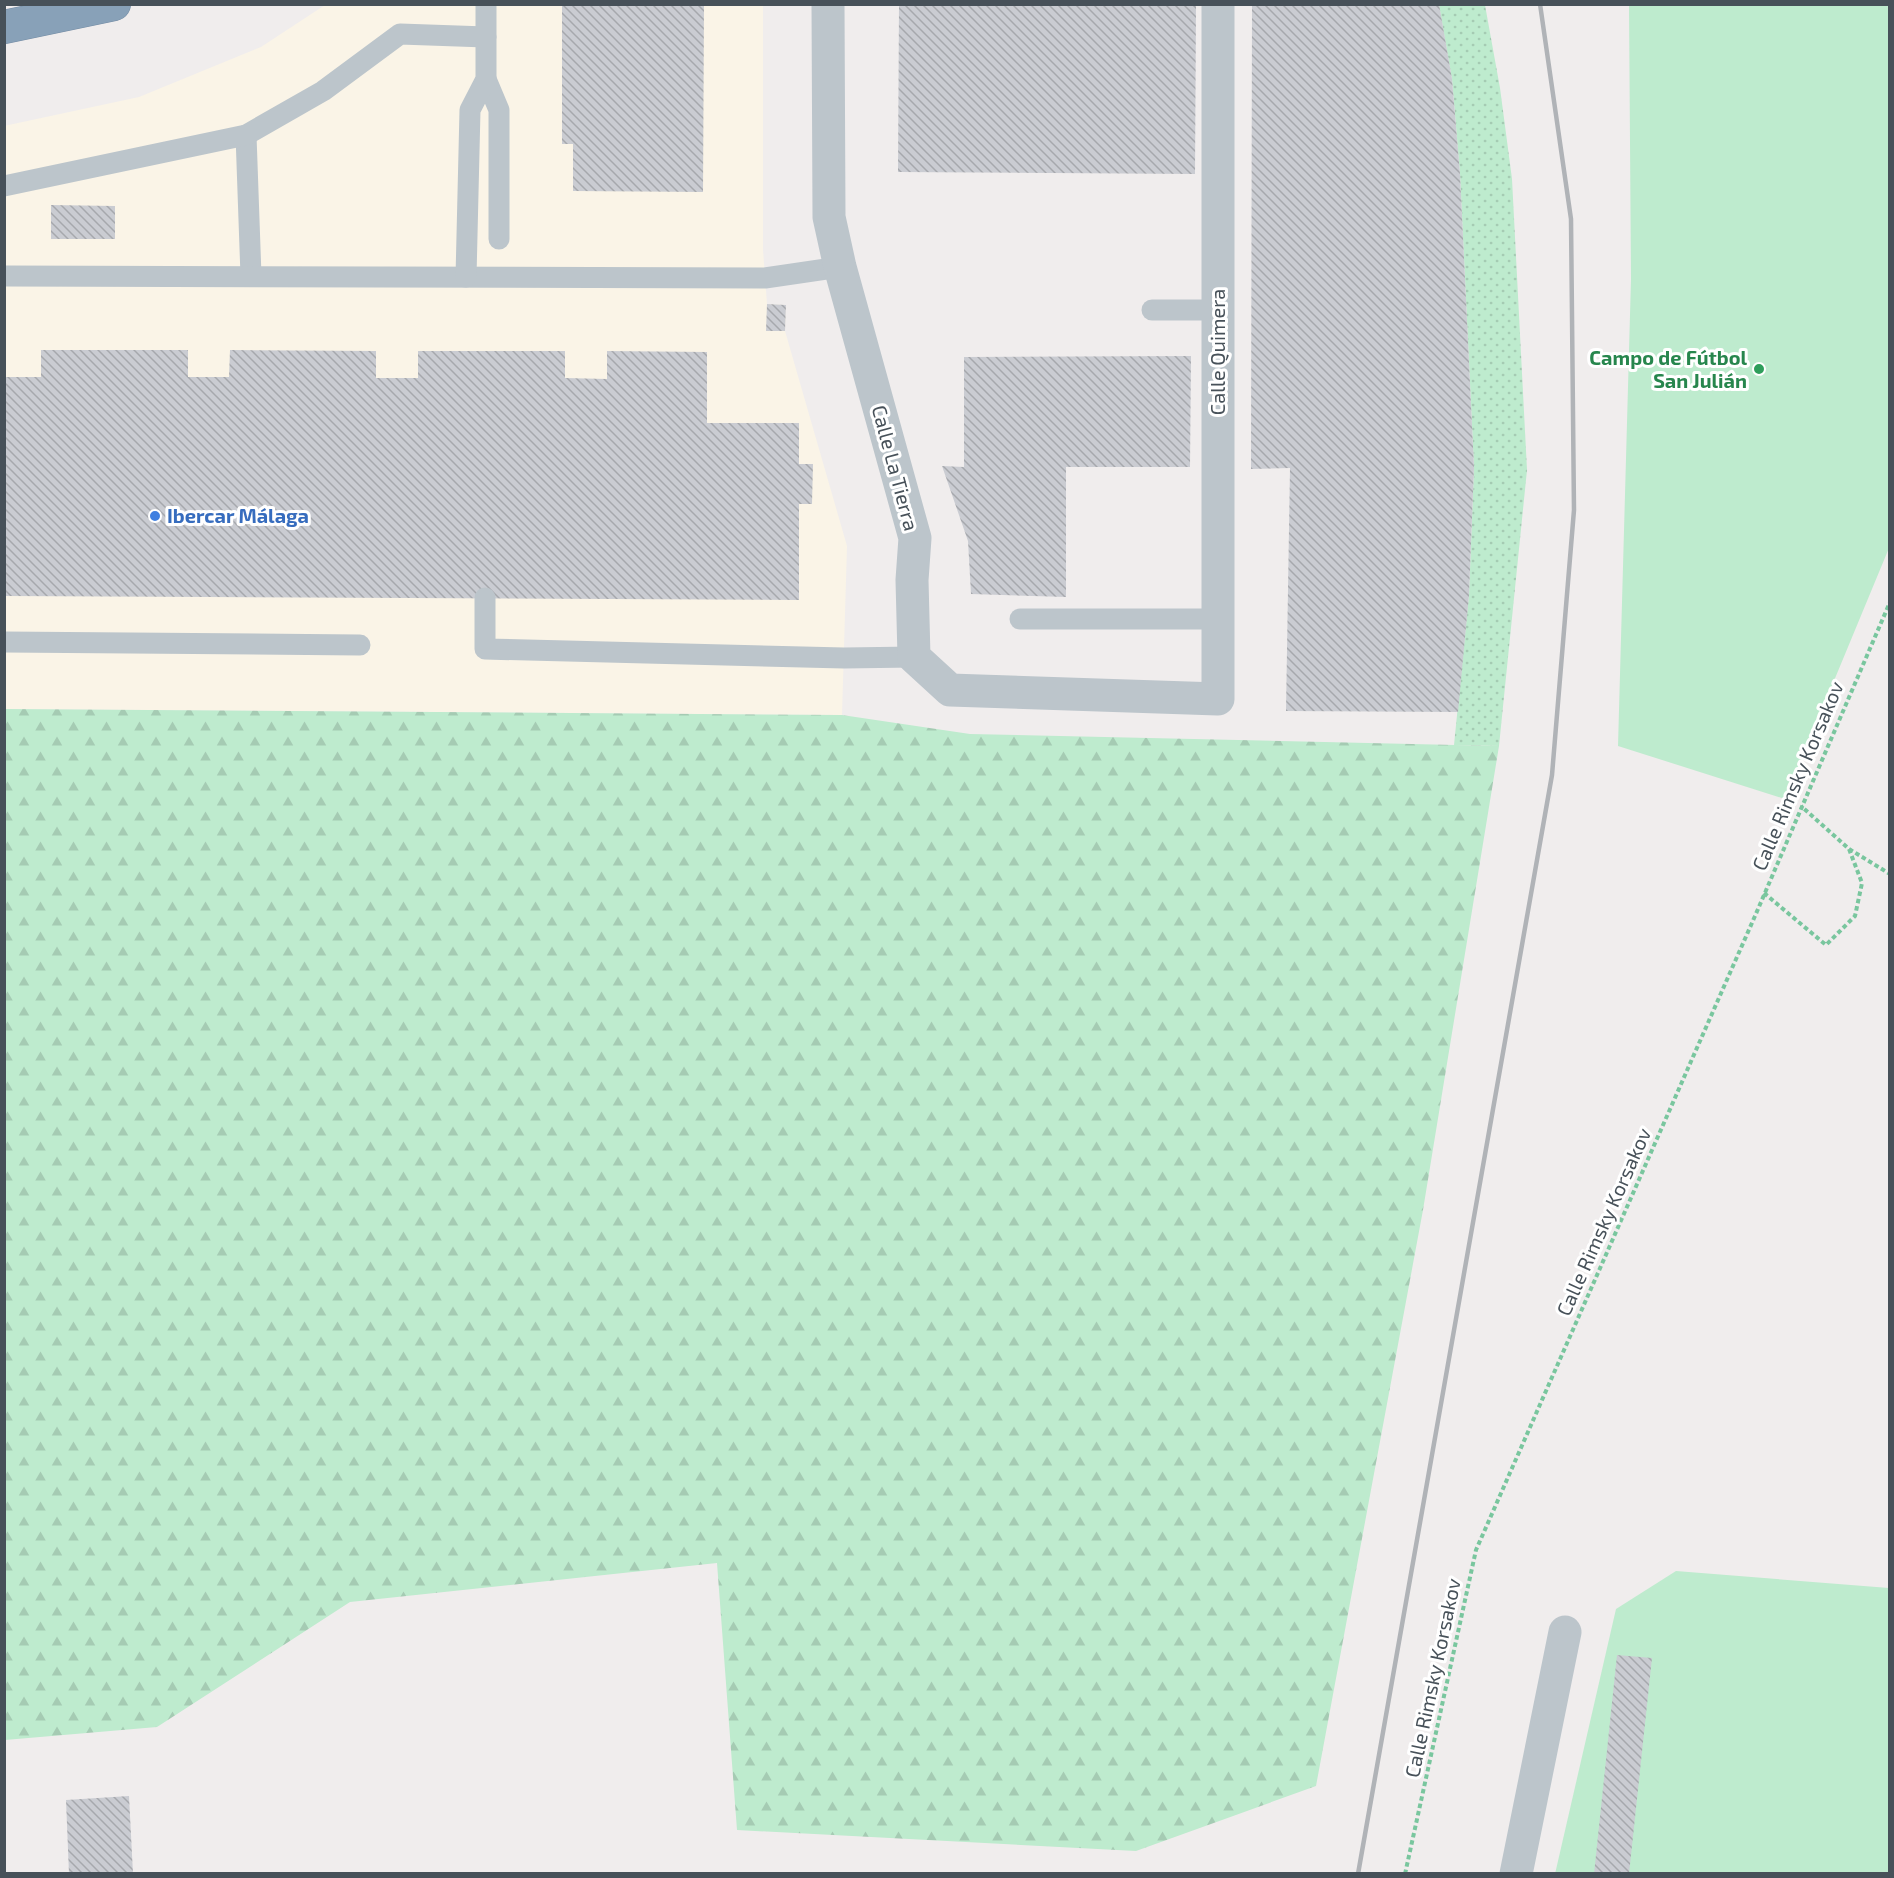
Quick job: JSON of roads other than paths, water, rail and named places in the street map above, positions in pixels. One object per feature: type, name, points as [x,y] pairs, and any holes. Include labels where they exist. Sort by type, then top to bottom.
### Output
[{"type":"highway","points":[[4,27],[114,4]]},
{"type":"street","name":"Calle La Tierra","points":[[828,4],[829,217],[840,267],[915,538],[912,580],[914,657]]},
{"type":"street","name":"Calle Quimera","points":[[914,657],[950,690],[1218,699],[1218,4]]},
{"type":"street","points":[[1516,1874],[1565,1632]]},
{"type":"lane","points":[[486,4],[486,79],[499,110],[499,239]]},
{"type":"lane","points":[[4,186],[246,135],[323,90],[400,34],[486,37]]},
{"type":"lane","points":[[466,277],[470,110],[486,79]]},
{"type":"lane","points":[[246,135],[251,276]]},
{"type":"lane","points":[[4,276],[765,278],[840,267]]},
{"type":"lane","points":[[1152,310],[1218,310]]},
{"type":"lane","points":[[485,598],[484,649],[844,658],[914,657]]},
{"type":"lane","points":[[1020,619],[1218,619]]},
{"type":"lane","points":[[4,642],[360,645]]},
{"type":"railway","points":[[1358,1874],[1552,775],[1574,510],[1571,219],[1540,4]]},
{"type":"place","name":"Campo de Fútbol San Julián","points":[[1759,369]]},
{"type":"place","name":"Ibercar Málaga","points":[[155,516]]}]
